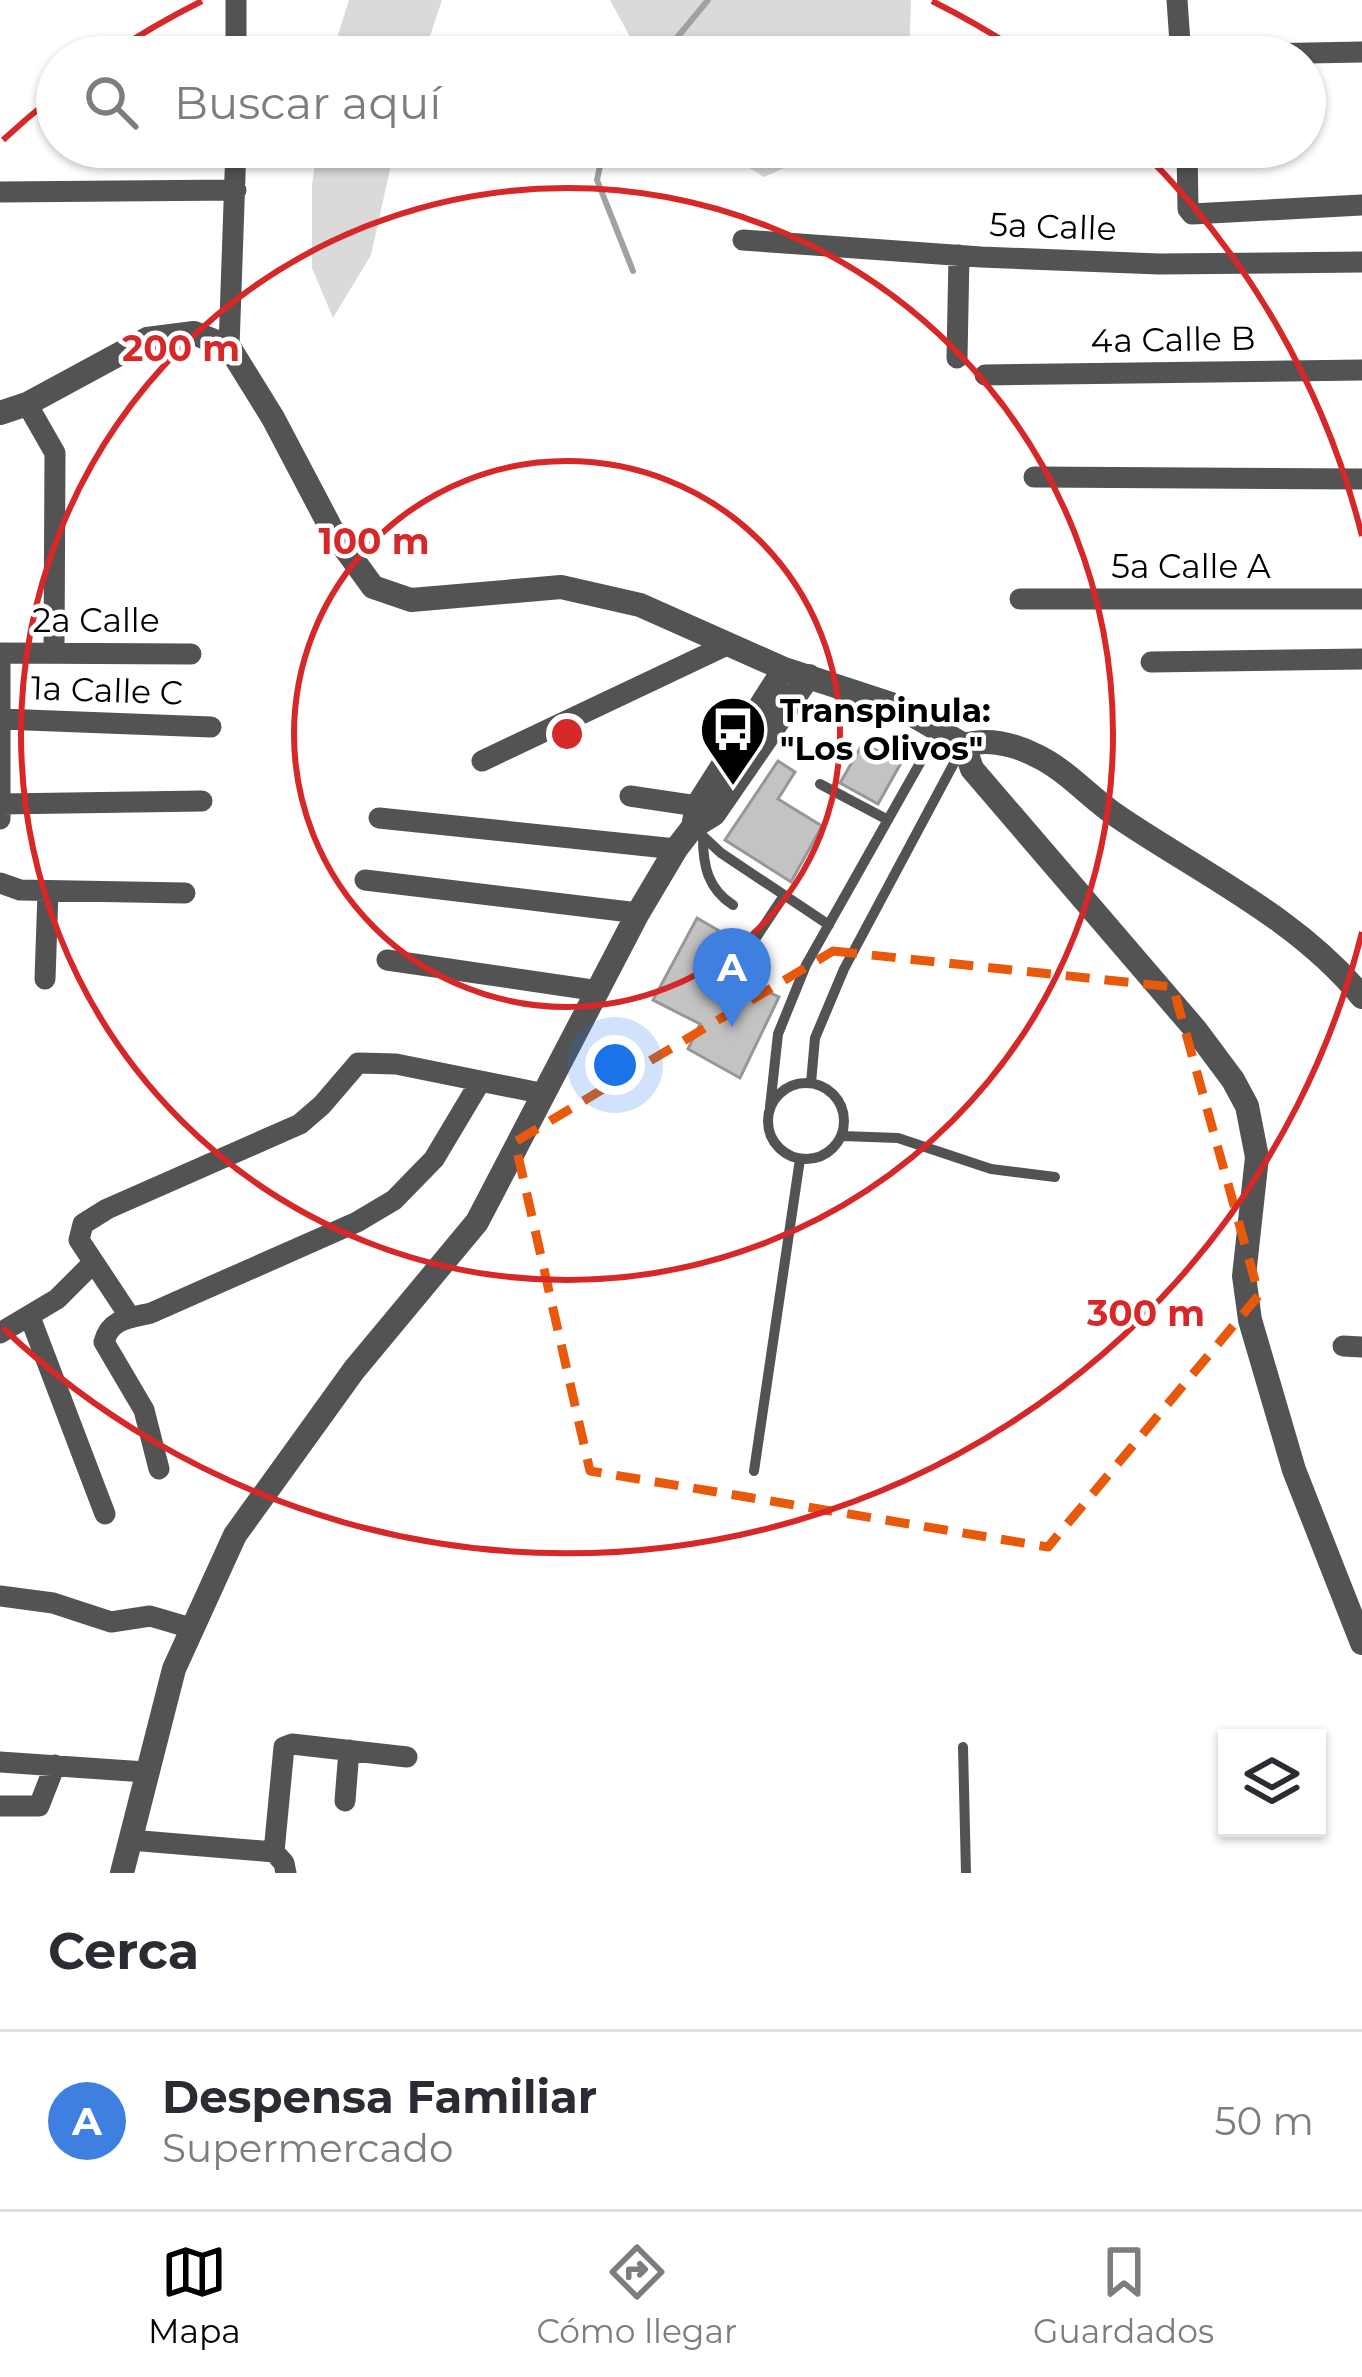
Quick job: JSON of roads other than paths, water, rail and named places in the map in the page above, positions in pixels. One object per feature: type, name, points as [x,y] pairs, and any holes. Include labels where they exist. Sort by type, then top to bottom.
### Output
[{"type":"street","points":[[236,0],[236,36]]},
{"type":"street","points":[[1177,0],[1180,36]]},
{"type":"street","points":[[1326,53],[1362,52]]},
{"type":"street","points":[[236,168],[229,347],[333,532],[373,587],[411,600],[561,586],[640,605],[796,672],[897,706],[939,728],[964,745],[972,769],[1195,1029],[1247,1106],[1257,1157],[1244,1276],[1250,1320],[1294,1470],[1362,1643]]},
{"type":"street","points":[[1188,168],[1192,214],[1362,206]]},
{"type":"street","points":[[0,192],[236,190]]},
{"type":"street","name":"5a Calle","points":[[742,240],[1160,264],[1362,262]]},
{"type":"street","points":[[957,358],[959,255]]},
{"type":"street","points":[[0,413],[28,404],[147,339],[194,333],[229,347]]},
{"type":"street","name":"4a Calle B","points":[[985,375],[1362,370]]},
{"type":"street","points":[[28,404],[55,453],[54,653]]},
{"type":"street","points":[[1034,477],[1362,479]]},
{"type":"street","name":"5a Calle A","points":[[1020,599],[1362,599]]},
{"type":"street","points":[[740,649],[766,686],[765,700]]},
{"type":"street","points":[[482,761],[740,649]]},
{"type":"street","points":[[0,652],[0,819]]},
{"type":"street","name":"2a Calle","points":[[0,652],[191,654]]},
{"type":"street","points":[[1151,662],[1362,659]]},
{"type":"street","points":[[122,1873],[145,1772],[190,1628],[219,1565],[254,1507],[354,1370],[493,1199],[638,913],[676,849],[697,824],[765,700],[796,672]]},
{"type":"street","points":[[697,824],[714,814],[796,672]]},
{"type":"street","name":"1a Calle C","points":[[1,719],[212,727]]},
{"type":"street","points":[[964,745],[997,742],[1038,756],[1114,814],[1258,908],[1316,952],[1362,997]]},
{"type":"street","points":[[630,796],[697,824]]},
{"type":"street","points":[[1,805],[202,801]]},
{"type":"street","points":[[379,818],[676,849]]},
{"type":"street","points":[[365,880],[638,913]]},
{"type":"street","points":[[0,883],[48,892],[185,892]]},
{"type":"street","points":[[45,979],[48,892]]},
{"type":"street","points":[[387,960],[599,991]]},
{"type":"street","points":[[128,1314],[78,1235],[91,1218],[300,1124],[358,1063],[396,1064],[545,1094]]},
{"type":"street","points":[[159,1469],[146,1414],[104,1342],[106,1334],[128,1314],[151,1312],[377,1211],[411,1186],[434,1159],[480,1082]]},
{"type":"street","points":[[0,1333],[57,1300],[93,1263]]},
{"type":"street","points":[[30,1317],[104,1514]]},
{"type":"street","points":[[0,1596],[53,1603],[111,1622],[150,1616],[190,1628]]},
{"type":"street","points":[[274,1852],[282,1750],[292,1744],[407,1757]]},
{"type":"street","points":[[345,1801],[350,1750]]},
{"type":"street","points":[[0,1762],[145,1772]]},
{"type":"street","points":[[0,1806],[39,1806],[55,1765]]},
{"type":"street","points":[[130,1840],[274,1852],[286,1873]]},
{"type":"lane","points":[[770,1107],[783,1090],[812,1083],[823,1086],[840,1103],[842,1136],[829,1152],[800,1159],[773,1141],[770,1107],[778,1034],[806,964],[939,728]]},
{"type":"lane","points":[[812,1083],[815,1038],[844,969],[964,745]]},
{"type":"lane","points":[[820,784],[888,820]]},
{"type":"lane","points":[[697,824],[783,897],[830,926]]},
{"type":"lane","points":[[697,824],[713,888],[734,905]]},
{"type":"lane","points":[[720,992],[783,897]]},
{"type":"lane","points":[[842,1136],[898,1138],[992,1169],[1055,1177]]},
{"type":"lane","points":[[754,1471],[800,1159]]},
{"type":"lane","points":[[963,1747],[966,1873]]},
{"type":"waterway","points":[[678,36],[708,0]]},
{"type":"waterway","points":[[600,168],[597,180],[633,271]]},
{"type":"place","name":"Transpinula: \"Los Olivos\"","points":[[733,788]]},
{"type":"place","name":"Despensa Familiar","points":[[732,1027]]}]
